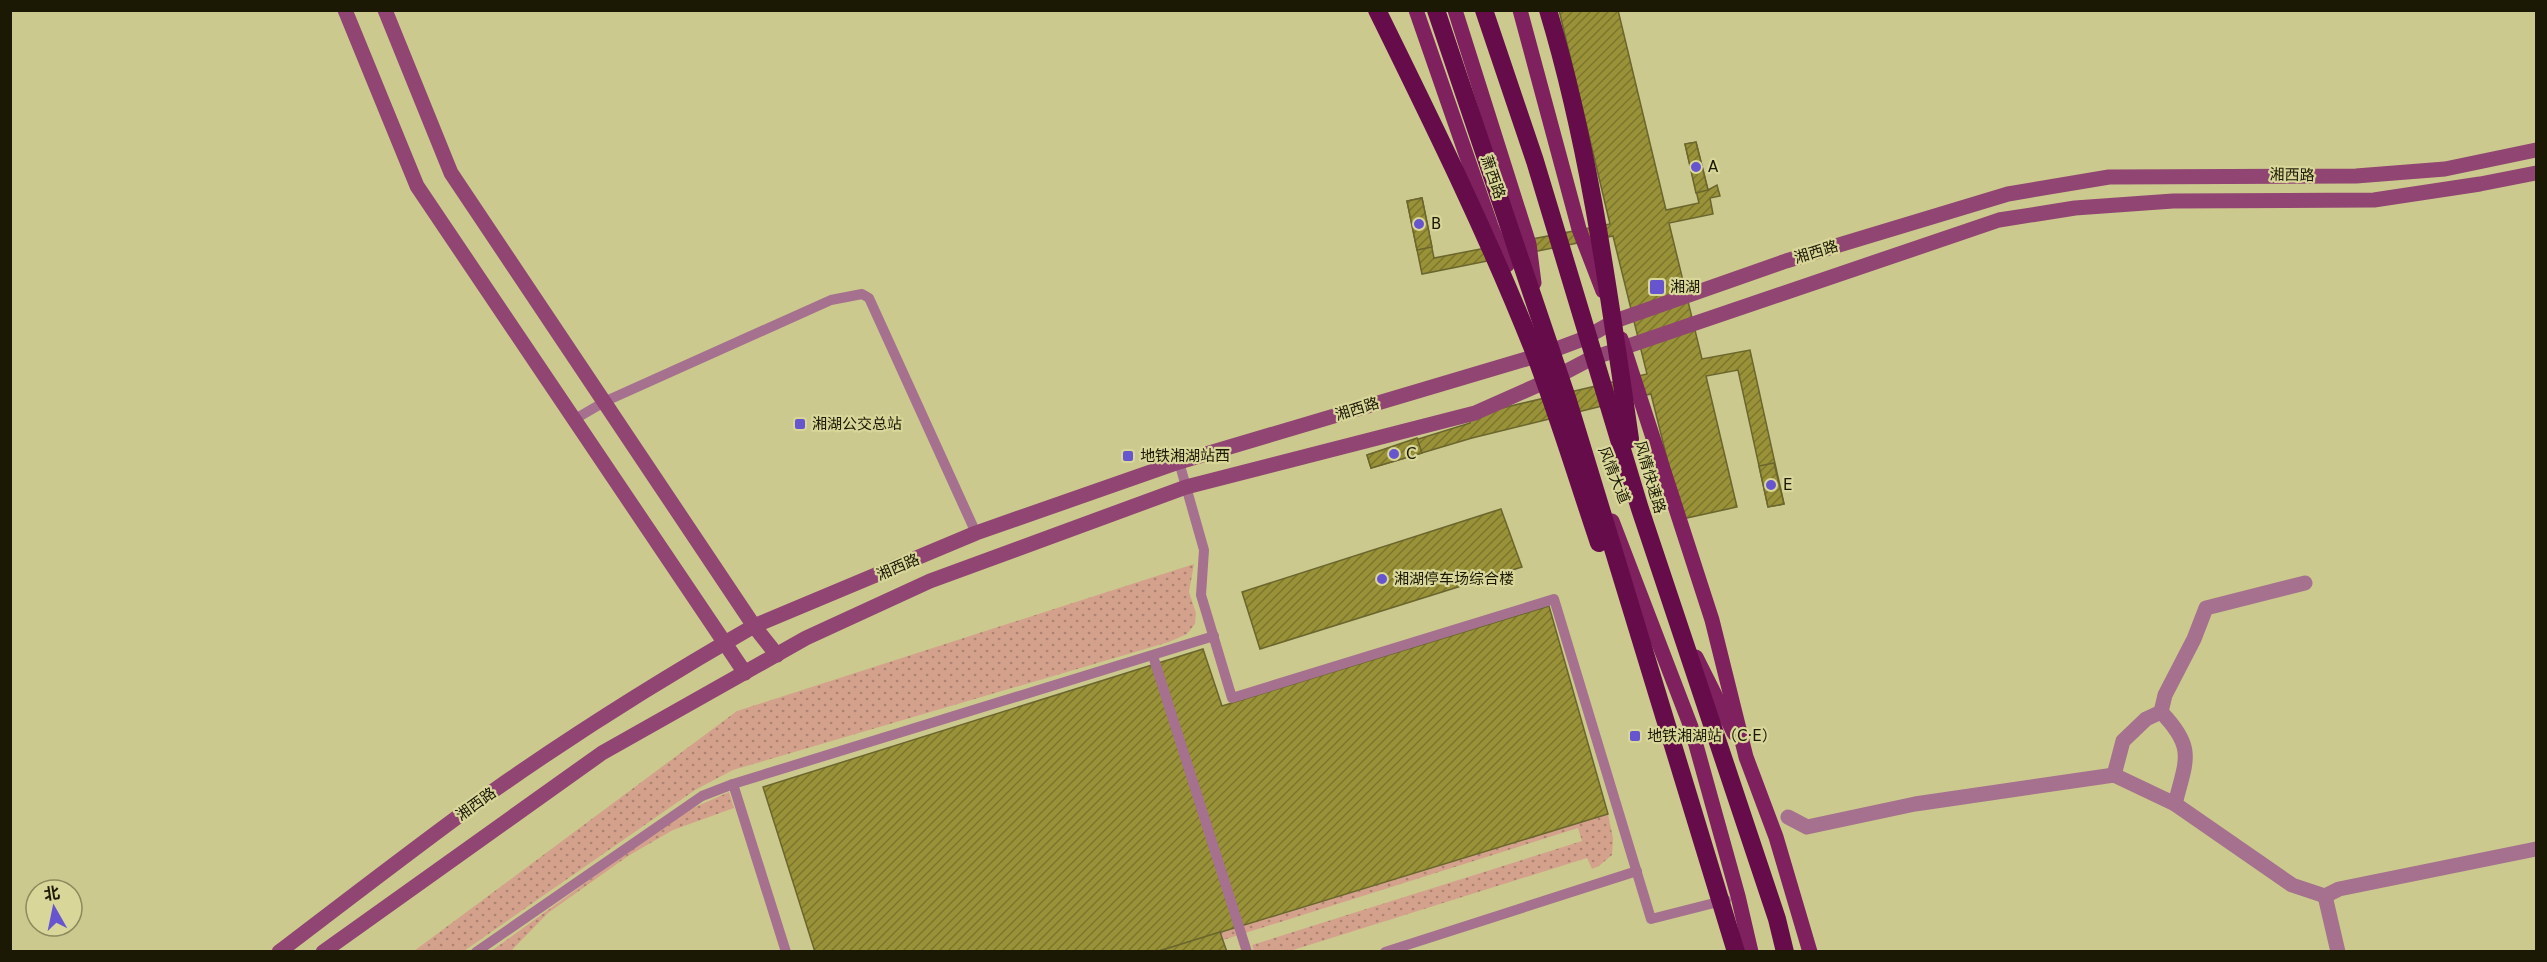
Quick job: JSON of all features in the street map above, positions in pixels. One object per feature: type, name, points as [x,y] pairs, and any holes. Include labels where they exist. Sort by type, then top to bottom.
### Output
[{"type":"highway","points":[[1377,10],[1461,180],[1521,320],[1601,549],[1659,702]]},
{"type":"highway","points":[[1436,10],[1568,401],[1736,951]]},
{"type":"highway","name":"风情快速路","points":[[1484,10],[1535,161],[1640,509],[1777,919],[1785,951]]},
{"type":"highway","points":[[1548,10],[1568,79],[1591,198],[1619,363],[1640,509]]},
{"type":"main road","name":"萧西路","points":[[1416,10],[1491,226],[1543,354]]},
{"type":"main road","name":"风情大道","points":[[1455,10],[1529,244],[1543,354],[1606,504],[1691,727],[1738,896],[1750,951]]},
{"type":"main road","points":[[1520,10],[1579,229],[1615,321],[1712,620],[1746,757]]},
{"type":"main road","points":[[1583,339],[1627,479],[1685,636],[1746,757],[1776,837],[1810,951]]},
{"type":"street","points":[[345,10],[417,186],[745,673]]},
{"type":"street","points":[[385,10],[451,172],[606,401],[754,626],[777,655]]},
{"type":"street","name":"湘西路","points":[[279,951],[494,791],[604,717],[754,626],[976,533],[1179,462],[1543,354],[1583,339],[1615,321],[1786,261],[2008,194],[2109,177],[2356,176],[2445,169],[2536,150]]},
{"type":"street","name":"湘西路","points":[[323,951],[602,753],[806,638],[930,581],[1186,487],[1475,413],[1554,378],[1590,359],[2000,220],[2075,208],[2173,201],[2374,201],[2536,173]]},
{"type":"street","points":[[2162,712],[2165,695],[2194,639],[2206,608],[2305,583]]},
{"type":"street","points":[[2114,775],[2123,741],[2146,719],[2162,712]]},
{"type":"street","points":[[2162,712],[2179,731],[2187,758],[2175,804]]},
{"type":"street","points":[[1788,818],[1807,827],[1915,804],[2114,775],[2175,804],[2292,885],[2325,896],[2339,889],[2536,849]]},
{"type":"street","points":[[2325,896],[2338,951]]},
{"type":"lane","points":[[575,418],[606,401],[831,300],[862,294],[869,298],[976,533]]},
{"type":"lane","points":[[1179,462],[1204,550],[1201,595],[1232,698],[1554,599],[1651,919],[1738,896]]},
{"type":"lane","points":[[476,951],[702,796],[733,784],[1214,636]]},
{"type":"lane","points":[[1153,656],[1247,951]]},
{"type":"lane","points":[[733,784],[786,951]]},
{"type":"lane","points":[[1385,951],[1636,871]]},
{"type":"shaded area","points":[[1194,564],[1189,592],[1196,613],[1195,624],[1187,634],[1169,642],[733,770],[695,790],[464,951],[414,951],[737,711]]},
{"type":"shaded area","points":[[729,792],[734,808],[673,830],[628,856],[548,913],[511,951],[490,952],[646,839],[693,808]]},
{"type":"shaded area","points":[[1608,814],[1613,838],[1612,855],[1592,869],[1587,858],[1290,951],[1254,951],[1252,945],[1582,841],[1578,828],[1223,940],[1220,932]]},
{"type":"building","name":"湘湖","points":[[1559,10],[1618,10],[1666,210],[1699,203],[1685,144],[1696,142],[1708,190],[1717,185],[1720,196],[1710,198],[1713,214],[1669,223],[1702,359],[1750,350],[1784,504],[1768,507],[1738,370],[1706,376],[1737,507],[1682,519],[1651,394],[1472,438],[1371,468],[1367,455],[1470,423],[1468,416],[1647,374],[1613,236],[1422,274],[1407,201],[1422,198],[1434,258],[1610,224]]},
{"type":"building","name":"A","points":[[1696,142],[1708,190],[1696,193],[1685,144]]},
{"type":"building","name":"B","points":[[1422,198],[1432,247],[1417,250],[1407,201]]},
{"type":"building","name":"C","points":[[1417,438],[1422,453],[1371,468],[1367,455]]},
{"type":"building","name":"E","points":[[1774,463],[1784,504],[1768,507],[1759,466]]},
{"type":"building","name":"湘湖停车场综合楼","points":[[1501,509],[1522,567],[1260,649],[1242,592]]},
{"type":"building","points":[[1549,606],[1608,814],[1156,952],[815,952],[763,787],[1203,649],[1222,706]]},
{"type":"building","points":[[1220,932],[1227,952],[1156,952]]},
{"type":"place","name":"A","points":[[1696,167]]},
{"type":"place","name":"B","points":[[1419,224]]},
{"type":"place","name":"湘湖","points":[[1657,287]]},
{"type":"place","name":"湘湖公交总站","points":[[800,424]]},
{"type":"place","name":"C","points":[[1394,454]]},
{"type":"place","name":"地铁湘湖站西","points":[[1128,456]]},
{"type":"place","name":"E","points":[[1771,485]]},
{"type":"place","name":"湘湖停车场综合楼","points":[[1382,579]]},
{"type":"place","name":"地铁湘湖站（C·E）","points":[[1635,736]]}]
